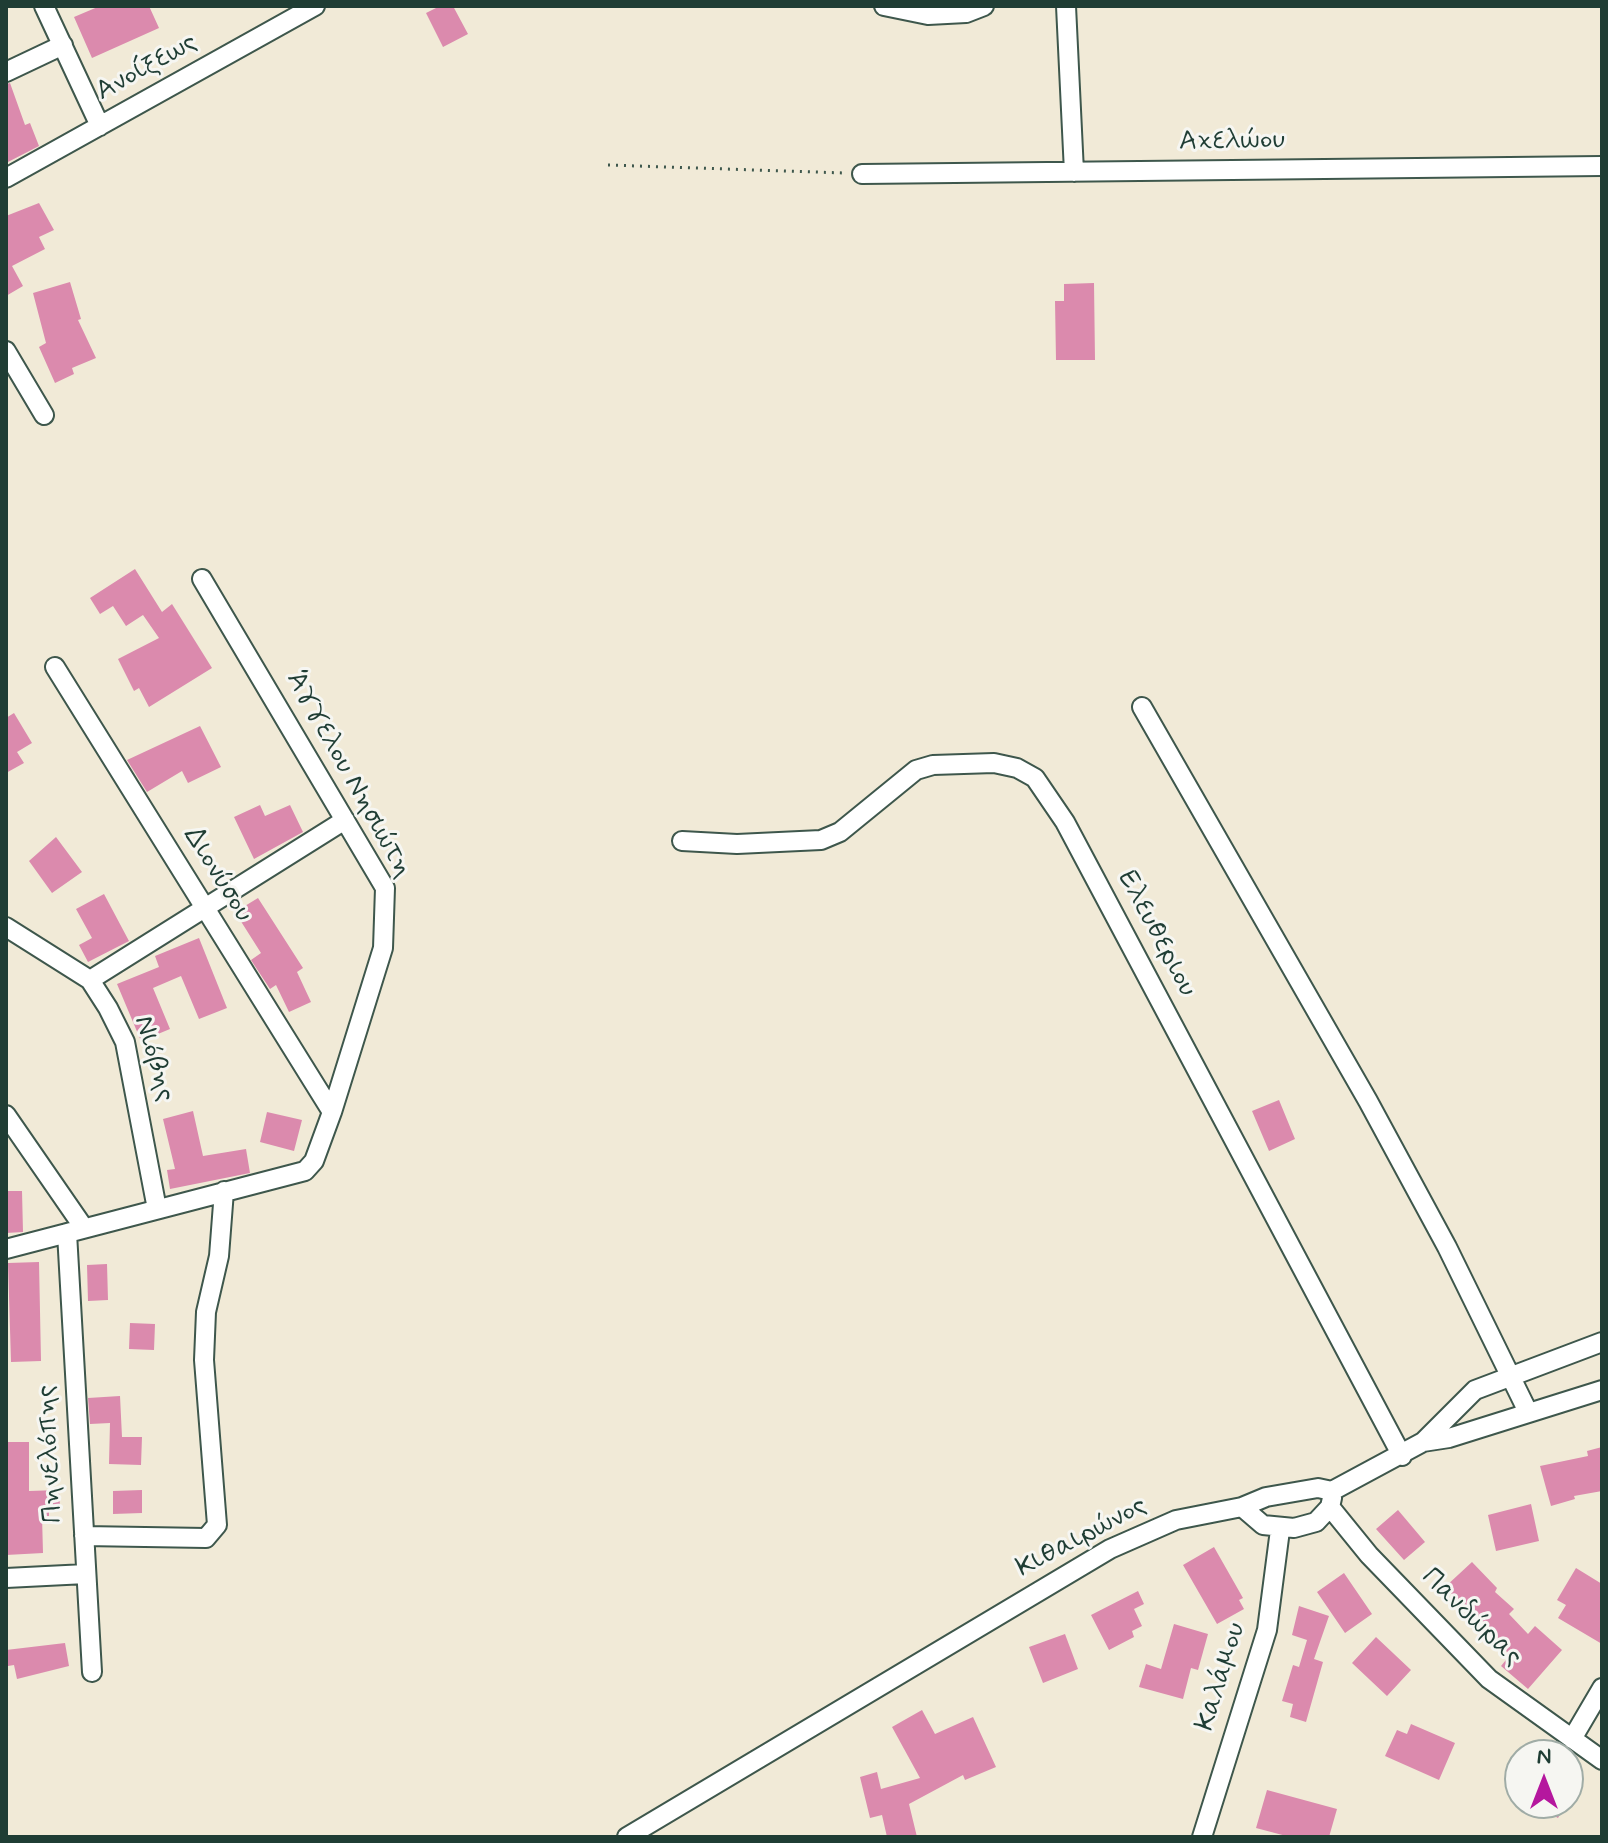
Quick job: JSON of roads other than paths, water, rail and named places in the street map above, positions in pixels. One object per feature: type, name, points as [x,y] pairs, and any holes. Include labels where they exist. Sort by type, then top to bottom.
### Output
[{"type":"street","points":[[44,6],[100,126]]},
{"type":"street","name":"Ανοίξεως","points":[[6,178],[315,6]]},
{"type":"street","points":[[884,6],[928,15],[966,13],[984,6]]},
{"type":"street","points":[[1066,6],[1074,172]]},
{"type":"street","points":[[6,72],[63,45]]},
{"type":"street","name":"Αχελώου","points":[[862,174],[1602,166]]},
{"type":"street","points":[[6,351],[44,415]]},
{"type":"street","name":"Άγγελου Νησιώτη","points":[[6,1249],[305,1171],[314,1161],[332,1112],[383,948],[387,910],[385,888],[202,579]]},
{"type":"street","name":"Διονύσου","points":[[55,667],[332,1112]]},
{"type":"street","points":[[1142,707],[1368,1101],[1447,1247],[1528,1412]]},
{"type":"street","name":"Ελευθεριου","points":[[682,841],[737,844],[821,840],[840,832],[916,770],[933,765],[994,763],[1017,768],[1035,778],[1065,822],[1402,1456]]},
{"type":"street","points":[[90,980],[345,820]]},
{"type":"street","name":"Νιόβης","points":[[6,927],[90,980],[125,1042],[157,1209]]},
{"type":"street","points":[[6,1115],[76,1230]]},
{"type":"street","points":[[84,1536],[206,1538],[217,1525],[204,1360],[206,1312],[219,1256],[224,1191]]},
{"type":"street","name":"Πηνελόπης","points":[[76,1230],[84,1536],[92,1672]]},
{"type":"street","points":[[1423,1442],[1475,1390],[1602,1342]]},
{"type":"street","name":"Κιθαιρώνος","points":[[627,1837],[1110,1549],[1176,1520],[1242,1507],[1248,1502],[1310,1490],[1331,1499],[1423,1442],[1449,1438],[1602,1390]]},
{"type":"street","points":[[1242,1507],[1263,1525],[1280,1530],[1316,1522],[1331,1499]]},
{"type":"street","name":"Πανδώρας","points":[[1331,1499],[1369,1555],[1489,1679],[1572,1739]]},
{"type":"street","name":"Καλάμου","points":[[1202,1837],[1267,1630],[1280,1530]]},
{"type":"street","points":[[6,1578],[86,1574]]},
{"type":"street","points":[[1572,1739],[1602,1688]]},
{"type":"street","name":"Πανδώρας","points":[[1584,1747],[1602,1760]]}]
